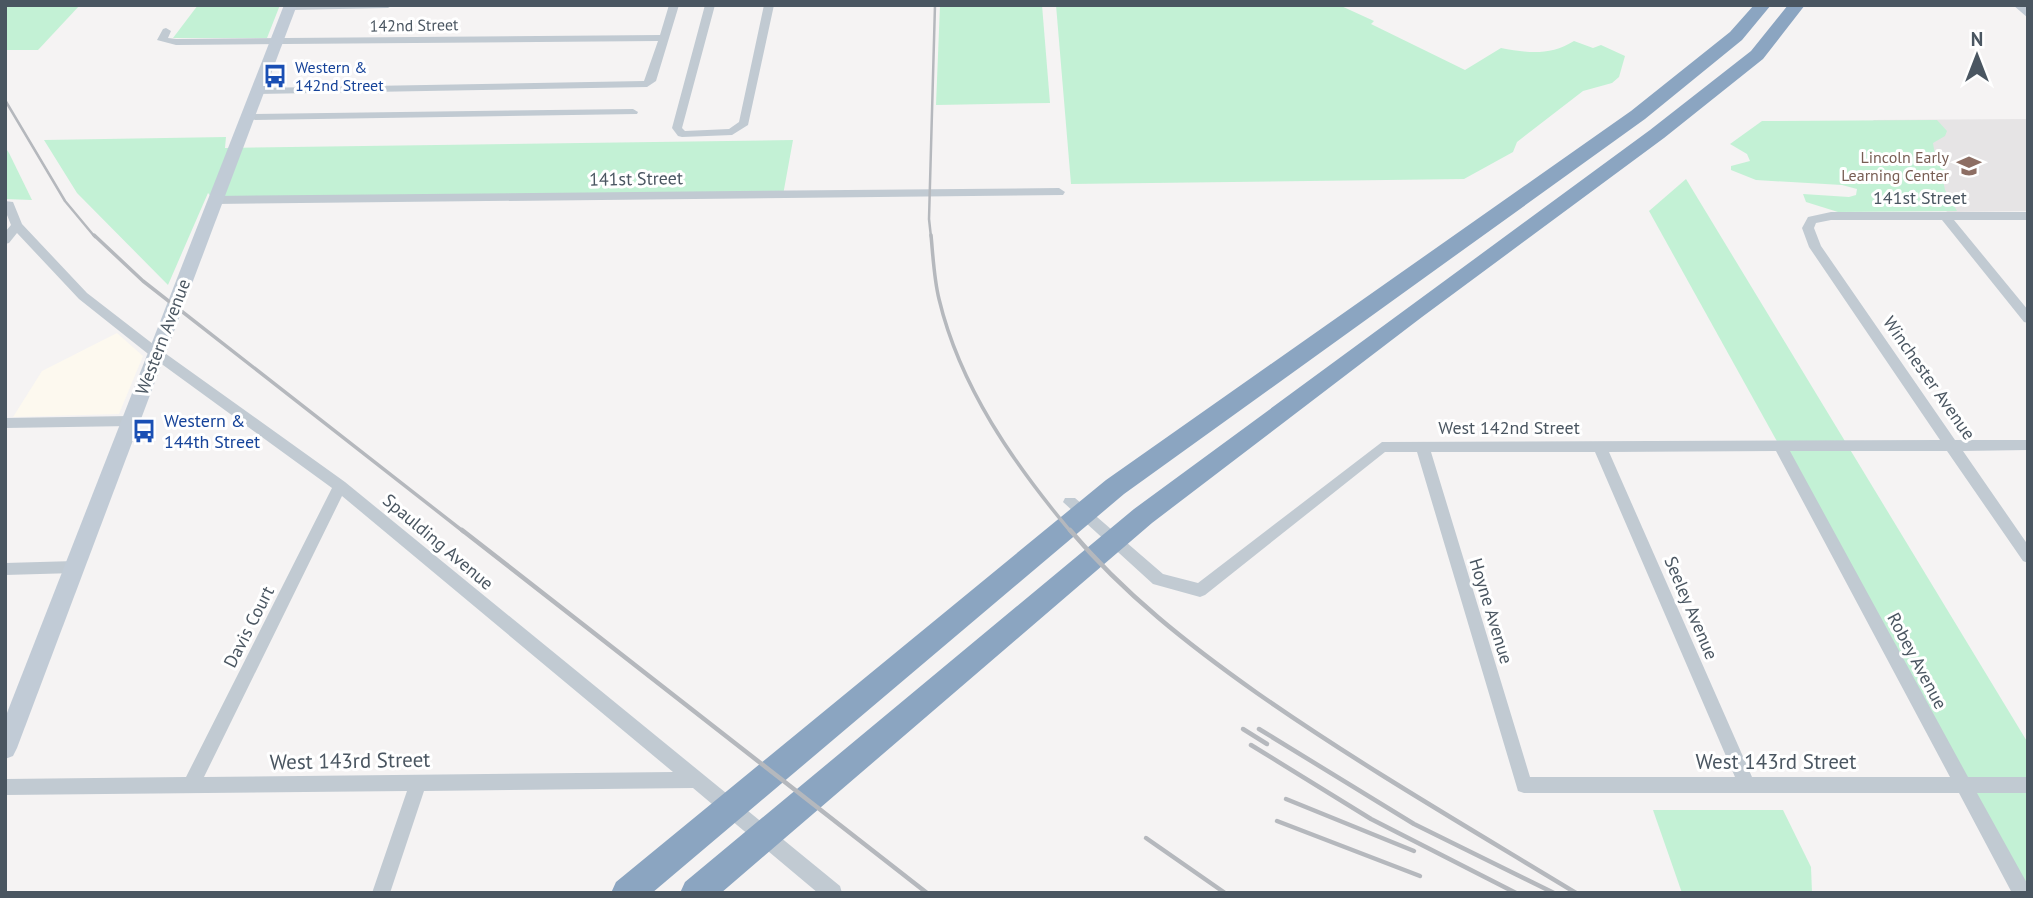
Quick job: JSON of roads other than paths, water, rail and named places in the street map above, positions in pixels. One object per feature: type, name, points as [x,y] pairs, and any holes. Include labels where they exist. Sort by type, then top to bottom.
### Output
[{"type":"highway","points":[[627,893],[1115,487],[1638,115],[1736,36],[1763,5]]},
{"type":"highway","points":[[703,887],[1143,516],[1667,127],[1757,55],[1797,5]]},
{"type":"main road","points":[[2019,5],[2028,14]]},
{"type":"main road","name":"Western Avenue","points":[[5,748],[290,6]]},
{"type":"street","points":[[290,6],[388,5]]},
{"type":"street","points":[[257,92],[647,84],[651,81],[674,5]]},
{"type":"street","points":[[710,5],[677,128],[682,134],[732,132],[744,123],[769,5]]},
{"type":"street","name":"142nd Street","points":[[164,36],[275,42],[665,38]]},
{"type":"street","points":[[247,117],[632,112]]},
{"type":"street","name":"141st Street","points":[[214,200],[1059,192]]},
{"type":"street","points":[[5,240],[17,226],[7,205]]},
{"type":"street","name":"141st Street","points":[[1812,220],[1831,216],[2028,216]]},
{"type":"street","points":[[1945,216],[2028,319]]},
{"type":"street","name":"Winchester Avenue","points":[[1812,220],[1808,228],[1815,247],[2028,557]]},
{"type":"street","name":"Spaulding Avenue","points":[[17,226],[83,296],[157,354],[340,485],[833,893]]},
{"type":"street","points":[[5,423],[131,421]]},
{"type":"street","name":"West 142nd Street","points":[[1070,502],[1158,579],[1200,590],[1382,447],[2028,445]]},
{"type":"street","name":"Robey Avenue","points":[[1780,446],[1961,785],[2022,893]]},
{"type":"street","name":"Hoyne Avenue","points":[[1422,447],[1524,785]]},
{"type":"street","name":"Seeley Avenue","points":[[1600,447],[1746,785]]},
{"type":"street","name":"Davis Court","points":[[191,785],[340,485]]},
{"type":"street","points":[[5,569],[75,567]]},
{"type":"street","name":"West 143rd Street","points":[[5,787],[694,780]]},
{"type":"street","points":[[381,893],[418,783]]},
{"type":"street","name":"West 143rd Street","points":[[1524,785],[2028,785]]},
{"type":"railway","points":[[931,237],[929,219],[935,5]]},
{"type":"railway","points":[[5,100],[65,201],[95,237]]},
{"type":"railway","points":[[94,235],[143,281],[464,532]]},
{"type":"railway","points":[[931,235],[939,299],[960,363],[1010,452],[1071,532]]},
{"type":"railway","points":[[462,530],[927,893]]},
{"type":"railway","points":[[1070,530],[1135,597],[1232,675],[1375,771],[1576,893]]},
{"type":"railway","points":[[1243,729],[1267,744]]},
{"type":"railway","points":[[1259,729],[1414,824],[1554,893]]},
{"type":"railway","points":[[1251,745],[1371,819],[1516,893]]},
{"type":"railway","points":[[1286,799],[1414,851]]},
{"type":"railway","points":[[1277,821],[1420,876]]},
{"type":"railway","points":[[1146,838],[1225,893]]},
{"type":"place","name":"Western & 142nd Street","points":[[275,76]]},
{"type":"place","name":"Lincoln Early Learning Center","points":[[1969,166]]},
{"type":"place","name":"Western & 144th Street","points":[[144,431]]}]
